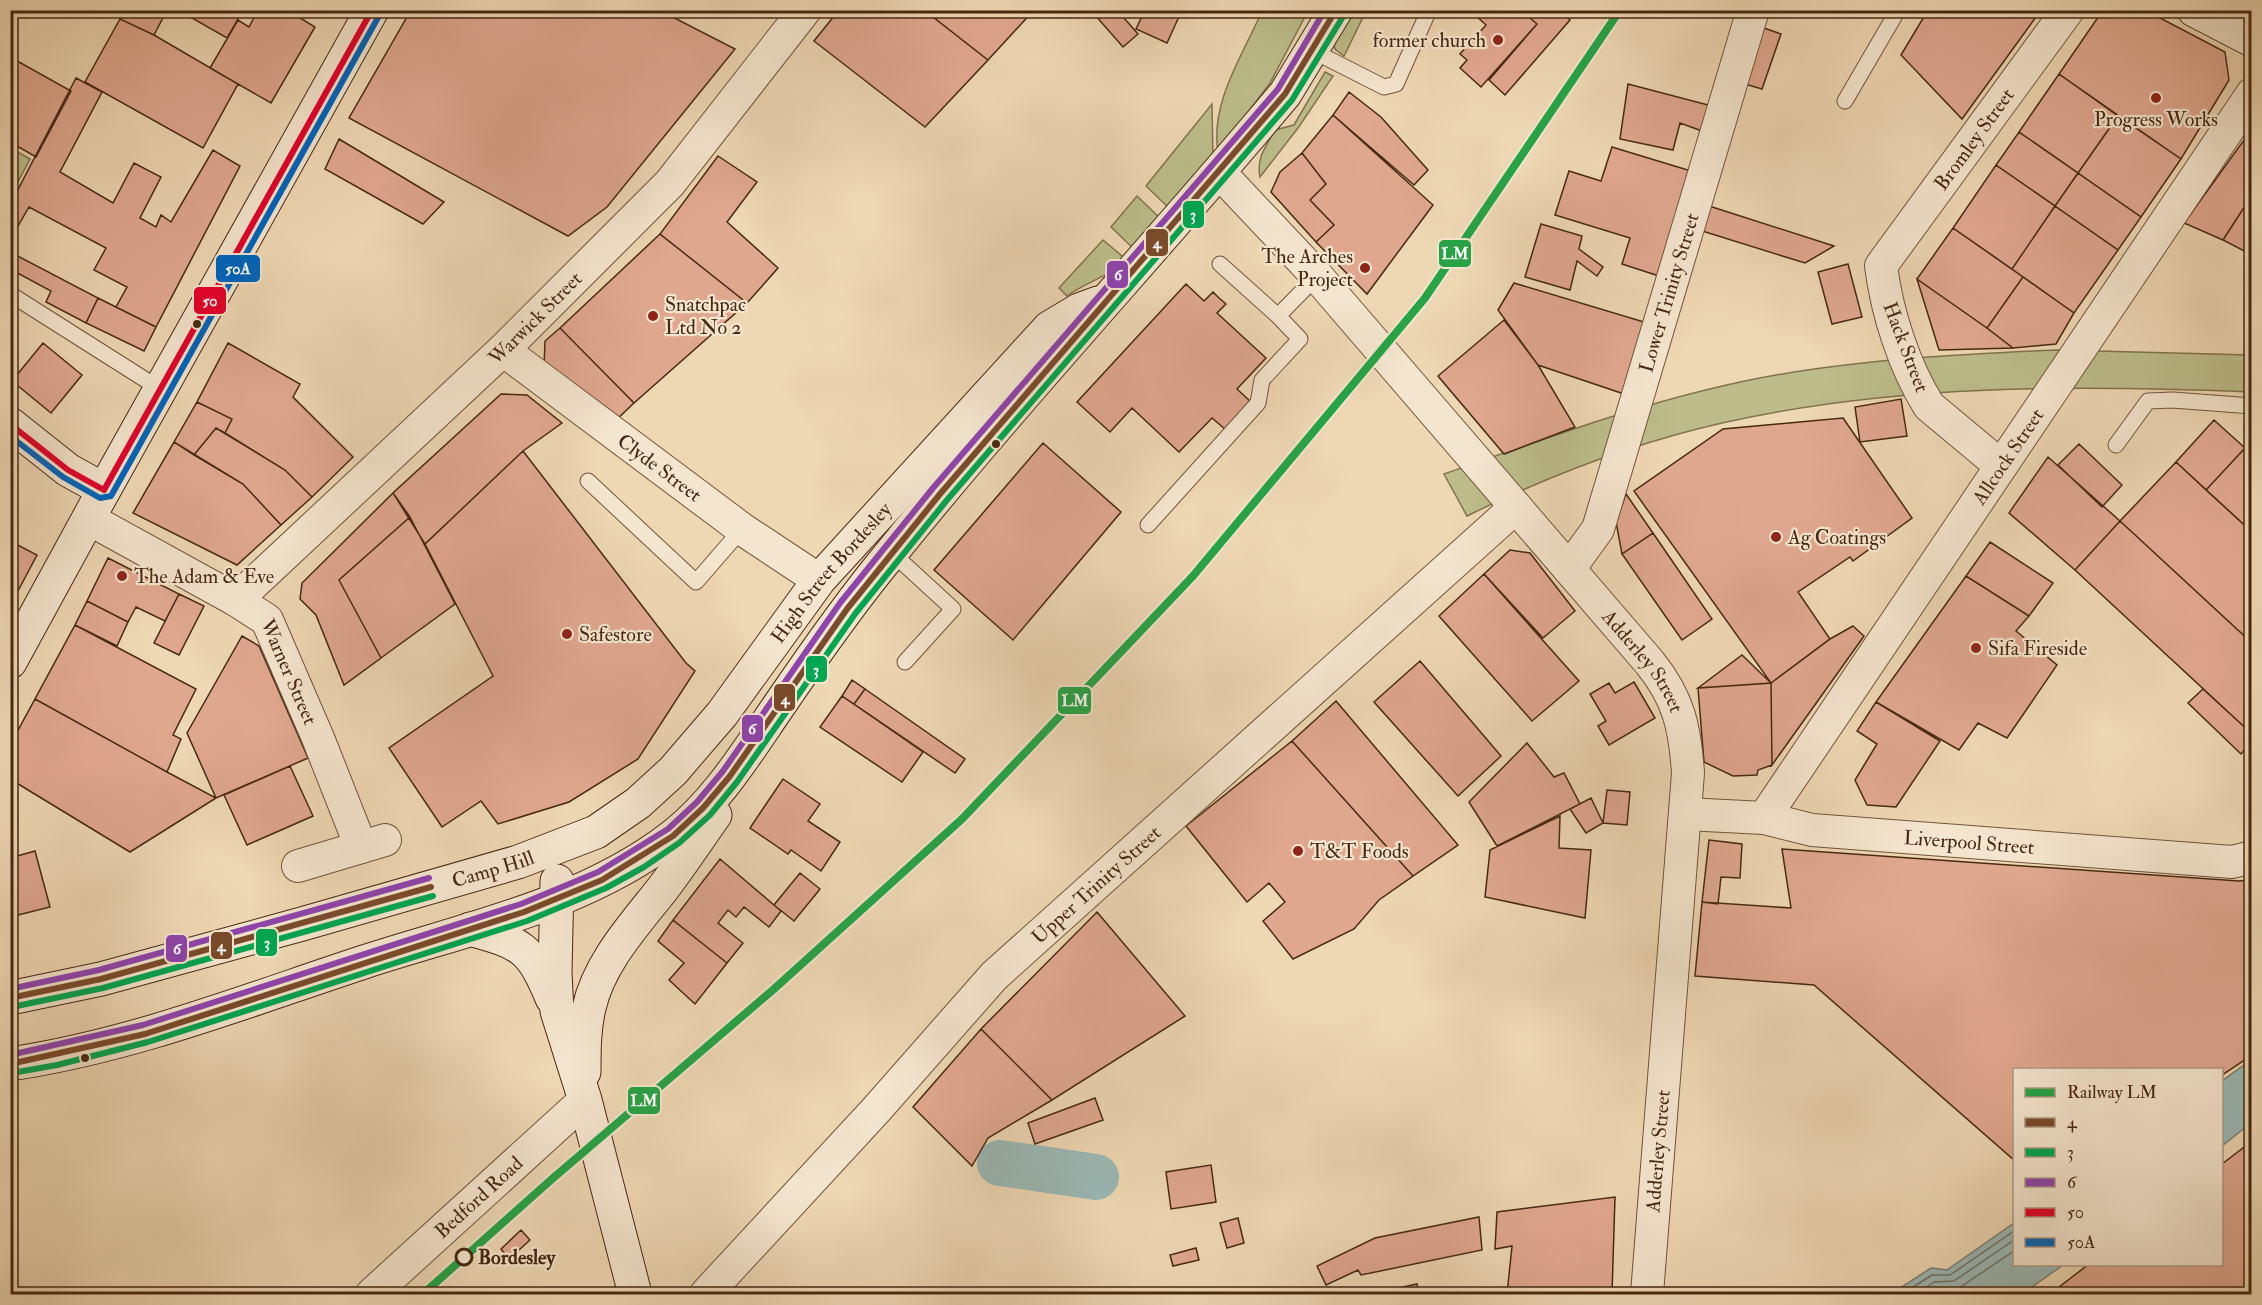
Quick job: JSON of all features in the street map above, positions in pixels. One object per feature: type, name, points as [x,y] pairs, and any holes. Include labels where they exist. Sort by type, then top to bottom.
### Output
[{"type":"main road","name":"High Street Bordesley","points":[[558,899],[619,872],[674,836],[709,801],[747,752],[817,650],[891,552],[1285,94],[1336,10]]},
{"type":"main road","points":[[2194,10],[2252,40]]},
{"type":"main road","points":[[10,662],[362,14]]},
{"type":"main road","name":"High Street Bordesley","points":[[556,849],[596,832],[638,803],[673,771],[722,714],[819,580],[1049,328],[1079,310],[1108,300]]},
{"type":"main road","points":[[10,424],[68,470],[104,490]]},
{"type":"main road","points":[[585,1100],[584,1050],[589,1007],[602,974],[617,948],[686,858],[717,811],[747,752]]},
{"type":"main road","points":[[556,849],[557,1011]]},
{"type":"main road","name":"Camp Hill","points":[[10,998],[102,979],[246,940],[556,849]]},
{"type":"main road","points":[[10,1064],[63,1056],[135,1037],[558,899]]},
{"type":"main road","points":[[470,929],[503,938],[530,955],[543,977],[557,1011],[585,1100],[635,1294]]},
{"type":"street","name":"Warwick Street","points":[[236,600],[503,350],[670,183],[804,10]]},
{"type":"street","name":"Lower Trinity Street","points":[[1569,569],[1598,529],[1753,10]]},
{"type":"street","name":"Bromley Street","points":[[1881,266],[2068,10]]},
{"type":"street","name":"Allcock Street","points":[[1764,818],[2252,94]]},
{"type":"street","name":"Adderley Street","points":[[1220,172],[1317,276],[1650,663],[1674,698],[1685,734],[1688,773],[1647,1294]]},
{"type":"street","name":"Hack Street","points":[[1881,266],[1884,288],[1902,347],[1929,406],[2001,466]]},
{"type":"street","name":"Clyde Street","points":[[503,350],[742,529],[819,580]]},
{"type":"street","name":"Upper Trinity Street","points":[[706,1294],[876,1110],[994,976],[1516,507]]},
{"type":"street","name":"Warner Street","points":[[89,519],[236,600],[267,620],[318,738],[373,844],[298,866]]},
{"type":"street","name":"Liverpool Street","points":[[1686,814],[1764,818],[1824,831],[2232,862],[2252,857]]},
{"type":"street","points":[[10,1082],[63,1056]]},
{"type":"street","name":"Bedford Road","points":[[372,1294],[585,1100]]},
{"type":"lane","points":[[1313,51],[1384,87],[1396,84],[1429,10]]},
{"type":"lane","points":[[1845,101],[1898,10]]},
{"type":"lane","points":[[1148,525],[1258,403],[1262,380],[1300,339],[1220,264]]},
{"type":"lane","points":[[1278,316],[1317,276]]},
{"type":"lane","points":[[10,294],[160,389]]},
{"type":"lane","points":[[2116,445],[2148,401],[2173,400],[2252,406]]},
{"type":"lane","points":[[588,481],[696,582],[742,529]]},
{"type":"lane","points":[[891,552],[953,609],[905,662]]},
{"type":"green space","points":[[1262,11],[1308,11],[1270,83],[1218,152],[1217,133],[1223,97]]},
{"type":"green space","points":[[1347,11],[1366,11],[1344,56],[1335,49],[1334,44]]},
{"type":"green space","points":[[1325,72],[1333,76],[1298,128],[1260,177],[1259,164],[1265,147],[1275,130],[1294,125]]},
{"type":"green space","points":[[1212,104],[1213,159],[1171,210],[1146,186]]},
{"type":"green space","points":[[11,148],[30,159],[11,195]]},
{"type":"green space","points":[[1137,196],[1163,221],[1137,252],[1111,227]]},
{"type":"green space","points":[[1103,240],[1128,261],[1067,296],[1059,288]]},
{"type":"green space","points":[[2057,350],[2251,355],[2251,392],[2118,388],[1985,390],[1919,394],[1787,410],[1722,423],[1656,440],[1560,474],[1467,516],[1444,474],[1608,418],[1733,383],[1811,369],[1881,361]]},
{"type":"water","points":[[2251,1060],[2251,1123],[2223,1145],[2223,1080]]},
{"type":"water","points":[[2013,1224],[2013,1266],[2062,1266],[2022,1294],[1891,1294],[1931,1268],[1947,1270]]},
{"type":"building","points":[[124,10],[167,10],[154,35],[120,19]]},
{"type":"building","points":[[178,10],[243,10],[227,38]]},
{"type":"building","points":[[258,10],[287,10],[315,27],[271,103],[210,68],[238,20],[249,27]]},
{"type":"building","points":[[411,10],[659,10],[735,49],[607,207],[568,236],[349,118]]},
{"type":"building","points":[[839,10],[924,10],[988,60],[925,127],[814,41]]},
{"type":"building","points":[[924,10],[1034,10],[988,60]]},
{"type":"building","points":[[1100,10],[1117,10],[1138,34],[1123,47],[1095,15]]},
{"type":"building","points":[[1145,10],[1182,10],[1167,43],[1136,29]]},
{"type":"building","name":"former church","points":[[1477,10],[1521,10],[1537,24],[1481,87],[1460,68],[1467,60],[1460,54],[1486,25],[1474,14]]},
{"type":"building","points":[[1521,10],[1559,10],[1570,20],[1505,95],[1489,80],[1537,24]]},
{"type":"building","points":[[1928,10],[2041,10],[1962,119],[1901,55]]},
{"type":"building","name":"Progress Works","points":[[2103,10],[2145,10],[2225,52],[2229,80],[2181,159],[2059,74]]},
{"type":"building","points":[[120,19],[154,35],[238,84],[203,148],[85,82]]},
{"type":"building","points":[[1764,28],[1781,34],[1762,89],[1745,84]]},
{"type":"building","points":[[10,57],[71,91],[36,157],[10,142]]},
{"type":"building","points":[[2059,74],[2118,116],[2078,173],[2019,132]]},
{"type":"building","points":[[76,78],[102,92],[60,172],[113,203],[134,163],[161,177],[140,218],[156,227],[161,215],[171,222],[213,150],[240,166],[156,327],[116,307],[127,287],[94,270],[106,248],[29,207],[10,240],[10,205]]},
{"type":"building","points":[[1628,84],[1712,106],[1702,131],[1680,123],[1673,150],[1620,139]]},
{"type":"building","points":[[1349,92],[1381,117],[1428,170],[1414,185],[1333,115]]},
{"type":"building","points":[[1333,115],[1433,205],[1367,294],[1316,242],[1334,225],[1310,200],[1326,184],[1302,153]]},
{"type":"building","points":[[2118,116],[2181,159],[2141,217],[2078,173]]},
{"type":"building","points":[[2252,129],[2252,195],[2223,240],[2184,223]]},
{"type":"building","points":[[2019,132],[2078,173],[2055,206],[1996,165]]},
{"type":"building","points":[[339,139],[444,202],[423,224],[325,169]]},
{"type":"building","points":[[1612,147],[1691,171],[1659,276],[1622,264],[1630,238],[1555,215],[1569,171],[1601,181]]},
{"type":"building","points":[[1302,153],[1326,184],[1310,200],[1334,225],[1316,242],[1271,192],[1280,172]]},
{"type":"building","points":[[718,156],[757,182],[727,222],[778,268],[747,303],[660,234]]},
{"type":"building","points":[[1996,165],[2055,206],[2012,269],[1953,228]]},
{"type":"building","points":[[2078,173],[2141,217],[2118,250],[2055,206]]},
{"type":"building","points":[[2252,195],[2252,255],[2223,240]]},
{"type":"building","points":[[1706,205],[1834,246],[1805,263],[1699,230]]},
{"type":"building","points":[[2055,206],[2118,250],[2074,313],[2012,269]]},
{"type":"building","points":[[1541,224],[1582,236],[1579,249],[1603,267],[1597,276],[1577,261],[1570,290],[1525,277]]},
{"type":"building","points":[[1953,228],[2023,277],[1987,328],[1917,279]]},
{"type":"building","name":"Snatchpac Ltd No 2","points":[[660,234],[747,303],[634,403],[560,328]]},
{"type":"building","points":[[10,252],[98,298],[86,323],[46,302],[51,291],[10,269]]},
{"type":"building","points":[[1848,264],[1862,317],[1832,324],[1818,272]]},
{"type":"building","points":[[2023,277],[2074,313],[2056,344],[2013,348],[1987,328]]},
{"type":"building","points":[[1917,279],[1987,328],[2013,348],[1939,350]]},
{"type":"building","points":[[1514,283],[1644,322],[1624,394],[1538,365],[1498,310]]},
{"type":"building","points":[[1186,284],[1204,301],[1213,292],[1226,304],[1217,313],[1266,358],[1237,389],[1252,403],[1226,430],[1212,418],[1179,452],[1132,408],[1110,432],[1077,402]]},
{"type":"building","points":[[98,298],[156,327],[144,351],[86,323]]},
{"type":"building","points":[[1504,320],[1538,365],[1575,427],[1504,454],[1438,376]]},
{"type":"building","points":[[560,328],[634,403],[614,422],[544,368],[545,341]]},
{"type":"building","points":[[43,343],[82,375],[51,413],[12,381]]},
{"type":"building","points":[[228,343],[300,384],[293,397],[353,457],[312,497],[285,470],[225,433],[232,419],[197,402]]},
{"type":"building","points":[[501,394],[527,395],[562,423],[523,451],[425,544],[393,493]]},
{"type":"building","points":[[1901,399],[1907,436],[1860,442],[1855,407]]},
{"type":"building","points":[[197,402],[232,419],[225,433],[216,428],[194,455],[174,442]]},
{"type":"building","name":"Ag Coatings","points":[[1843,418],[1912,518],[1853,561],[1850,557],[1798,592],[1830,639],[1771,683],[1634,491],[1723,429]]},
{"type":"building","points":[[2214,420],[2245,448],[2206,490],[2176,462]]},
{"type":"building","points":[[216,428],[285,470],[312,497],[281,525],[243,484],[194,455]]},
{"type":"building","points":[[174,442],[243,484],[281,525],[237,565],[133,513]]},
{"type":"building","points":[[1043,443],[1121,512],[1013,640],[934,570]]},
{"type":"building","points":[[2079,444],[2122,485],[2102,507],[2058,465]]},
{"type":"building","points":[[2245,448],[2252,455],[2252,532],[2206,490]]},
{"type":"building","name":"Safestore","points":[[523,451],[686,663],[695,671],[638,759],[569,802],[498,824],[481,801],[442,827],[389,748],[493,676],[425,544]]},
{"type":"building","points":[[2048,457],[2120,521],[2075,570],[2009,513]]},
{"type":"building","points":[[2176,462],[2252,532],[2252,643],[2120,521]]},
{"type":"building","points":[[393,493],[410,517],[339,580],[381,658],[344,685],[316,615],[300,599],[302,583]]},
{"type":"building","points":[[1626,494],[1653,533],[1622,554],[1616,522]]},
{"type":"building","points":[[410,517],[455,604],[381,658],[339,580]]},
{"type":"building","points":[[2120,521],[2252,643],[2252,734],[2075,570]]},
{"type":"building","points":[[1653,533],[1712,619],[1682,640],[1622,554]]},
{"type":"building","points":[[10,541],[37,555],[10,606]]},
{"type":"building","points":[[1990,542],[2053,583],[2029,616],[1966,576]]},
{"type":"building","points":[[1510,550],[1530,553],[1575,611],[1543,638],[1484,574]]},
{"type":"building","name":"The Adam & Eve","points":[[108,558],[179,594],[165,621],[136,607],[128,622],[87,601]]},
{"type":"building","points":[[1484,574],[1579,681],[1532,721],[1439,616]]},
{"type":"building","name":"Sifa Fireside","points":[[1966,576],[2029,616],[2016,631],[2057,665],[2007,738],[1978,723],[1959,750],[1876,702]]},
{"type":"building","points":[[179,594],[204,606],[179,655],[154,643]]},
{"type":"building","points":[[87,601],[128,622],[117,646],[75,625]]},
{"type":"building","points":[[75,625],[196,689],[173,735],[181,739],[167,772],[35,699]]},
{"type":"building","points":[[1853,626],[1864,636],[1772,765],[1771,683],[1830,639]]},
{"type":"building","points":[[242,636],[259,646],[308,758],[216,798],[187,733]]},
{"type":"building","points":[[1742,655],[1771,683],[1698,688]]},
{"type":"building","points":[[1420,661],[1501,756],[1458,796],[1374,702]]},
{"type":"building","points":[[852,680],[865,689],[854,704],[842,696]]},
{"type":"building","points":[[1634,682],[1655,718],[1609,745],[1598,726],[1606,721],[1590,694],[1609,683],[1615,693]]},
{"type":"building","points":[[1771,683],[1772,765],[1758,770],[1757,775],[1733,776],[1704,762],[1698,688]]},
{"type":"building","points":[[865,689],[965,759],[955,773],[854,704]]},
{"type":"building","points":[[2203,689],[2252,734],[2252,742],[2241,754],[2188,703]]},
{"type":"building","points":[[842,696],[923,752],[902,782],[820,727]]},
{"type":"building","points":[[35,699],[216,798],[130,852],[10,779],[10,745]]},
{"type":"building","points":[[1336,701],[1458,845],[1413,876],[1292,741]]},
{"type":"building","points":[[1876,702],[1940,741],[1896,807],[1867,805],[1855,780],[1877,744],[1857,731]]},
{"type":"building","name":"T&T Foods","points":[[1292,741],[1413,876],[1379,900],[1354,929],[1293,959],[1263,921],[1285,902],[1269,883],[1247,902],[1186,826]]},
{"type":"building","points":[[1527,743],[1554,777],[1564,773],[1580,804],[1497,846],[1469,802]]},
{"type":"building","points":[[290,766],[313,816],[247,845],[224,795]]},
{"type":"building","points":[[783,779],[820,804],[808,821],[840,842],[821,871],[791,850],[788,854],[750,828]]},
{"type":"building","points":[[1607,790],[1630,792],[1627,825],[1603,823]]},
{"type":"building","points":[[1591,798],[1603,823],[1586,833],[1570,809]]},
{"type":"building","points":[[1560,816],[1559,848],[1591,850],[1585,918],[1485,897],[1490,850]]},
{"type":"building","points":[[1709,840],[1742,844],[1740,878],[1721,877],[1718,904],[1702,902]]},
{"type":"building","points":[[1782,849],[2239,881],[2252,880],[2252,1055],[2223,1074],[2223,1068],[2013,1068],[2013,1159],[1814,985],[1695,976],[1702,902],[1791,908]]},
{"type":"building","points":[[35,851],[50,907],[10,917],[10,858]]},
{"type":"building","points":[[720,859],[781,911],[769,927],[744,907],[736,917],[728,910],[718,923],[743,943],[727,963],[673,920]]},
{"type":"building","points":[[800,873],[820,889],[794,921],[774,905]]},
{"type":"building","points":[[1097,912],[1185,1016],[1052,1100],[981,1029]]},
{"type":"building","points":[[673,920],[727,963],[695,1004],[669,980],[684,963],[658,941]]},
{"type":"building","points":[[981,1029],[1052,1100],[988,1138],[972,1166],[913,1107]]},
{"type":"building","points":[[1095,1098],[1103,1120],[1035,1144],[1028,1123]]},
{"type":"building","points":[[2252,1141],[2252,1294],[2050,1294],[2086,1266],[2223,1266],[2223,1163]]},
{"type":"building","points":[[1211,1165],[1216,1202],[1171,1209],[1166,1172]]},
{"type":"building","points":[[1615,1197],[1612,1294],[1507,1294],[1512,1246],[1495,1249],[1497,1212]]},
{"type":"building","points":[[1479,1217],[1482,1250],[1361,1275],[1358,1270],[1326,1285],[1317,1266],[1375,1238]]},
{"type":"building","points":[[1238,1218],[1244,1243],[1227,1248],[1220,1223]]},
{"type":"building","points":[[521,1230],[530,1240],[509,1259],[501,1249]]},
{"type":"building","points":[[1196,1248],[1199,1260],[1173,1266],[1170,1255]]},
{"type":"building","points":[[1417,1284],[1419,1294],[1371,1294]]},
{"type":"waterway","points":[[1000,1163],[1096,1177]]},
{"type":"rail line","name":"LM","points":[[423,1294],[552,1179],[774,989],[962,819],[1193,576],[1425,298],[1620,10]]},
{"type":"transit line","name":"50","points":[[10,424],[68,470],[104,490],[372,10]]},
{"type":"transit line","name":"6","points":[[10,1055],[143,1025],[521,904],[598,872],[668,829],[697,802],[723,771],[840,603],[933,488],[1278,89],[1325,10]]},
{"type":"transit line","name":"4","points":[[10,1064],[145,1034],[524,912],[602,880],[673,836],[703,808],[730,776],[847,609],[940,494],[1285,94],[1336,10]]},
{"type":"transit line","name":"50A","points":[[10,436],[63,477],[100,498],[111,496],[380,14]]},
{"type":"transit line","name":"3","points":[[12,1073],[57,1065],[148,1042],[527,921],[606,888],[644,867],[679,843],[710,815],[737,782],[855,614],[947,500],[1292,100],[1344,15]]},
{"type":"transit line","name":"6","points":[[10,989],[99,970],[429,878]]},
{"type":"transit line","name":"4","points":[[10,998],[101,979],[431,887]]},
{"type":"transit line","name":"3","points":[[12,1007],[103,988],[433,896]]},
{"type":"place","name":"former church","points":[[1498,40]]},
{"type":"place","name":"Progress Works","points":[[2156,98]]},
{"type":"place","name":"The Arches Project","points":[[1365,268]]},
{"type":"place","name":"Snatchpac Ltd No 2","points":[[653,316]]},
{"type":"place","name":"Ag Coatings","points":[[1776,537]]},
{"type":"place","name":"The Adam & Eve","points":[[122,576]]},
{"type":"place","name":"Safestore","points":[[567,634]]},
{"type":"place","name":"Sifa Fireside","points":[[1976,648]]},
{"type":"place","name":"T&T Foods","points":[[1298,851]]},
{"type":"place","name":"Bordesley","points":[[464,1257]]}]
